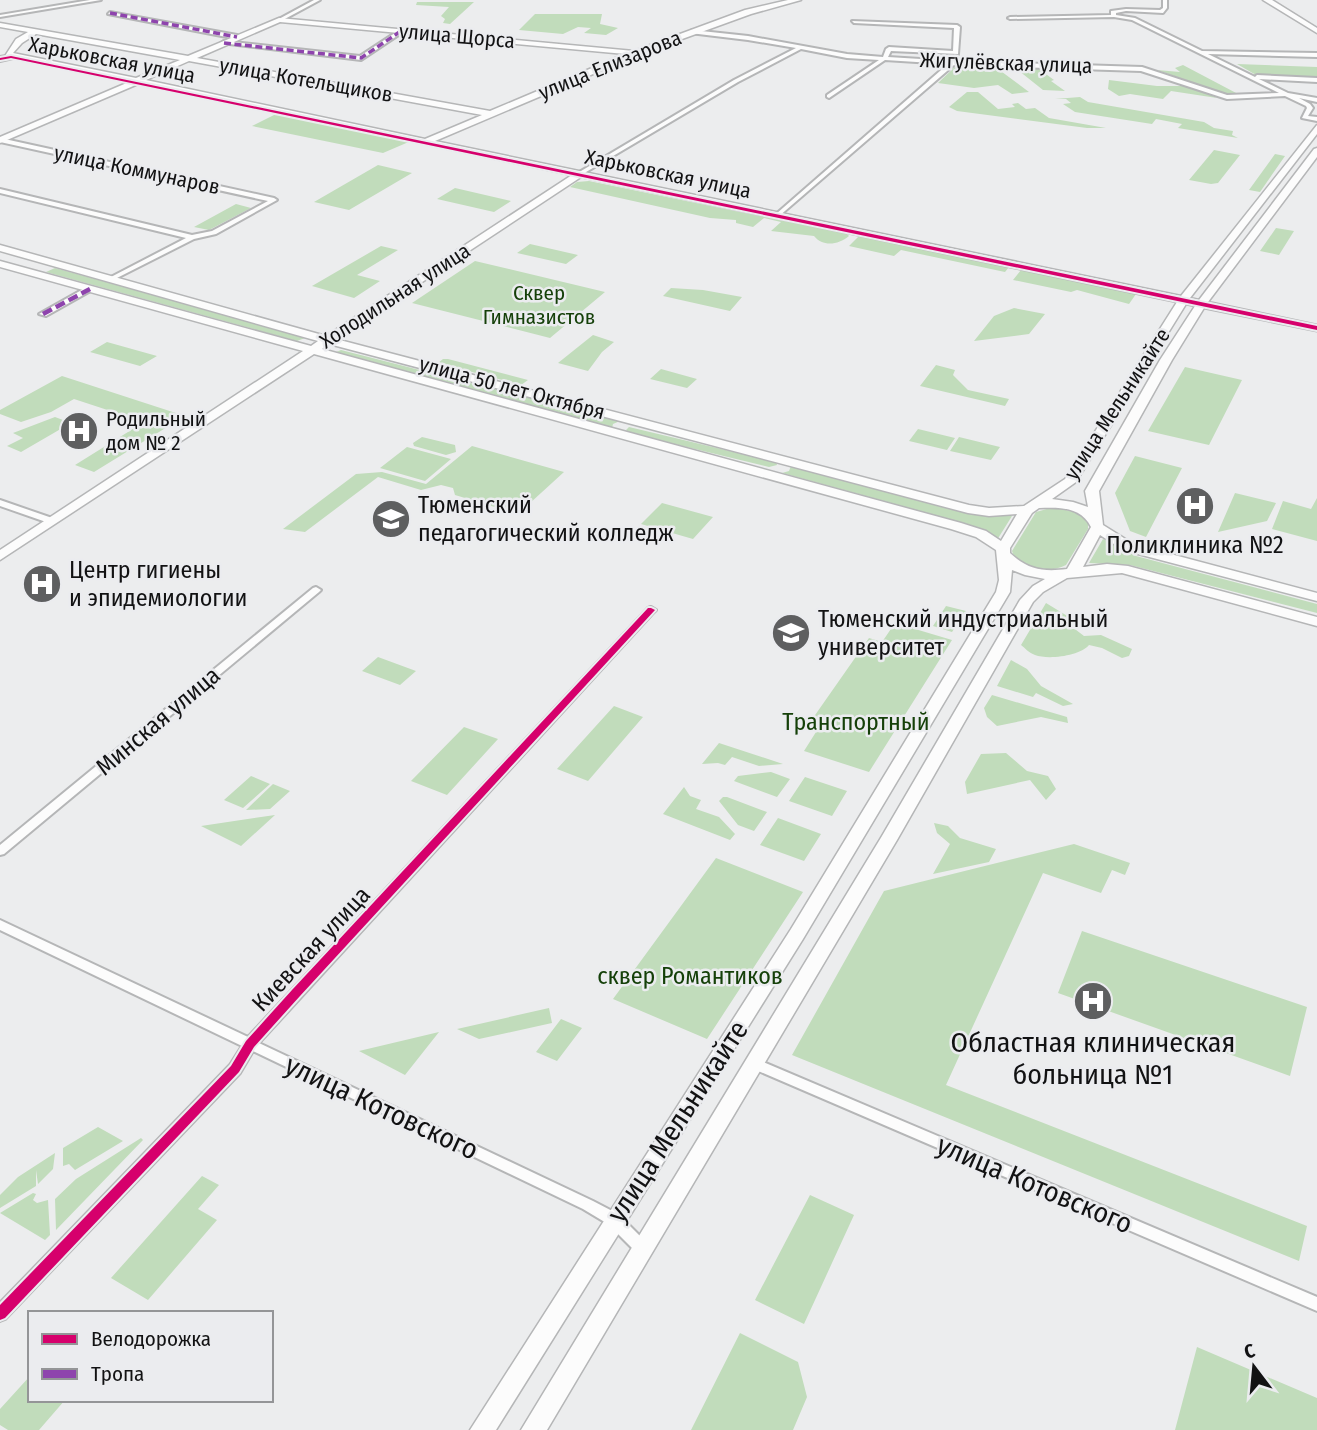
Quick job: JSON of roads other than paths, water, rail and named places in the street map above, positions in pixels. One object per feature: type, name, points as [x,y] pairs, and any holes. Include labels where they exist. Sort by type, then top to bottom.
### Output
[{"type":"main road","name":"улица Елизарова","points":[[427,141],[635,53],[748,12],[797,0]]},
{"type":"main road","points":[[1266,0],[1317,29]]},
{"type":"main road","points":[[1280,0],[1317,29]]},
{"type":"main road","name":"улица Щорса","points":[[279,20],[635,53]]},
{"type":"main road","name":"улица Котельщиков","points":[[0,24],[488,113]]},
{"type":"main road","name":"Харьковская улица","points":[[35,31],[14,46],[8,54],[11,57],[427,141],[1317,328]]},
{"type":"main road","points":[[0,140],[237,37]]},
{"type":"main road","name":"улица Мельникайте","points":[[1031,507],[1070,482],[1184,299],[1317,128]]},
{"type":"main road","name":"улица Мельникайте","points":[[1097,523],[1092,491],[1175,346],[1202,303],[1317,151]]},
{"type":"main road","name":"Холодильная улица","points":[[0,556],[579,174]]},
{"type":"main road","name":"улица 50 лет Октября","points":[[0,248],[328,340],[968,509],[989,512],[1031,507]]},
{"type":"main road","name":"улица 50 лет Октября","points":[[0,264],[956,526],[981,534],[1003,552]]},
{"type":"main road","points":[[1157,342],[1175,346]]},
{"type":"main road","points":[[626,436],[620,429],[621,426],[640,422]]},
{"type":"main road","points":[[761,473],[780,469],[782,465],[776,458]]},
{"type":"main road","points":[[1317,597],[1143,551],[1122,543],[1088,512],[1072,505],[1031,507],[1003,552],[1011,565],[1022,572],[1036,575],[1110,567],[1123,569],[1317,622]]},
{"type":"main road","points":[[1069,572],[1097,523]]},
{"type":"main road","name":"улица Мельникайте","points":[[482,1430],[838,867],[1003,592],[1006,580],[1003,552]]},
{"type":"main road","name":"улица Мельникайте","points":[[533,1430],[865,877],[1027,600],[1038,589],[1069,572]]},
{"type":"main road","points":[[838,867],[842,875],[852,879],[865,877]]},
{"type":"main road","points":[[819,897],[835,891],[844,894],[848,905]]},
{"type":"street","points":[[0,16],[99,0]]},
{"type":"street","points":[[110,13],[237,37],[318,0]]},
{"type":"street","points":[[1114,16],[1113,12],[1121,10],[1161,12],[1165,2]]},
{"type":"street","points":[[829,96],[885,58],[889,49],[956,53],[957,27],[854,22],[865,16]]},
{"type":"street","points":[[1010,18],[1114,16],[1133,19],[1308,104],[1310,108],[1304,117],[1317,119]]},
{"type":"street","points":[[224,43],[361,58],[401,31]]},
{"type":"street","name":"Жигулёвская улица","points":[[692,32],[756,40],[799,49],[885,58],[953,63],[1129,68],[1158,72],[1227,97],[1286,94],[1317,100]]},
{"type":"street","name":"Холодильная улица","points":[[579,174],[736,81],[799,49]]},
{"type":"street","points":[[1200,51],[1317,55]]},
{"type":"street","points":[[0,59],[11,57]]},
{"type":"street","points":[[778,215],[953,63]]},
{"type":"street","points":[[1255,76],[1317,80]]},
{"type":"street","name":"улица Коммунаров","points":[[0,140],[274,200],[214,233],[192,237]]},
{"type":"street","points":[[0,191],[192,237]]},
{"type":"street","points":[[111,279],[192,237]]},
{"type":"street","points":[[43,314],[90,289]]},
{"type":"street","points":[[0,503],[52,522]]},
{"type":"street","name":"Минская улица","points":[[0,851],[316,590]]},
{"type":"street","name":"Киевская улица","points":[[0,1314],[235,1069],[250,1044],[651,610]]},
{"type":"street","name":"улица Котовского","points":[[0,925],[588,1205],[613,1219],[642,1248]]},
{"type":"street","name":"улица Котовского","points":[[754,1063],[1317,1304]]},
{"type":"place","name":"Родильный дом № 2","points":[[79,431]]},
{"type":"place","name":"Поликлиника №2","points":[[1195,506]]},
{"type":"place","name":"Тюменский педагогический колледж","points":[[391,519]]},
{"type":"place","name":"Центр гигиены и эпидемиологии","points":[[42,584]]},
{"type":"place","name":"Тюменский индустриальный университет","points":[[791,633]]},
{"type":"place","name":"Областная клиническая больница №1","points":[[1093,1001]]},
{"type":"park label","name":"Сквер Гимназистов","points":[[539,305]]},
{"type":"park label","name":"Транспортный","points":[[856,722]]},
{"type":"park label","name":"сквер Романтиков","points":[[690,976]]}]
